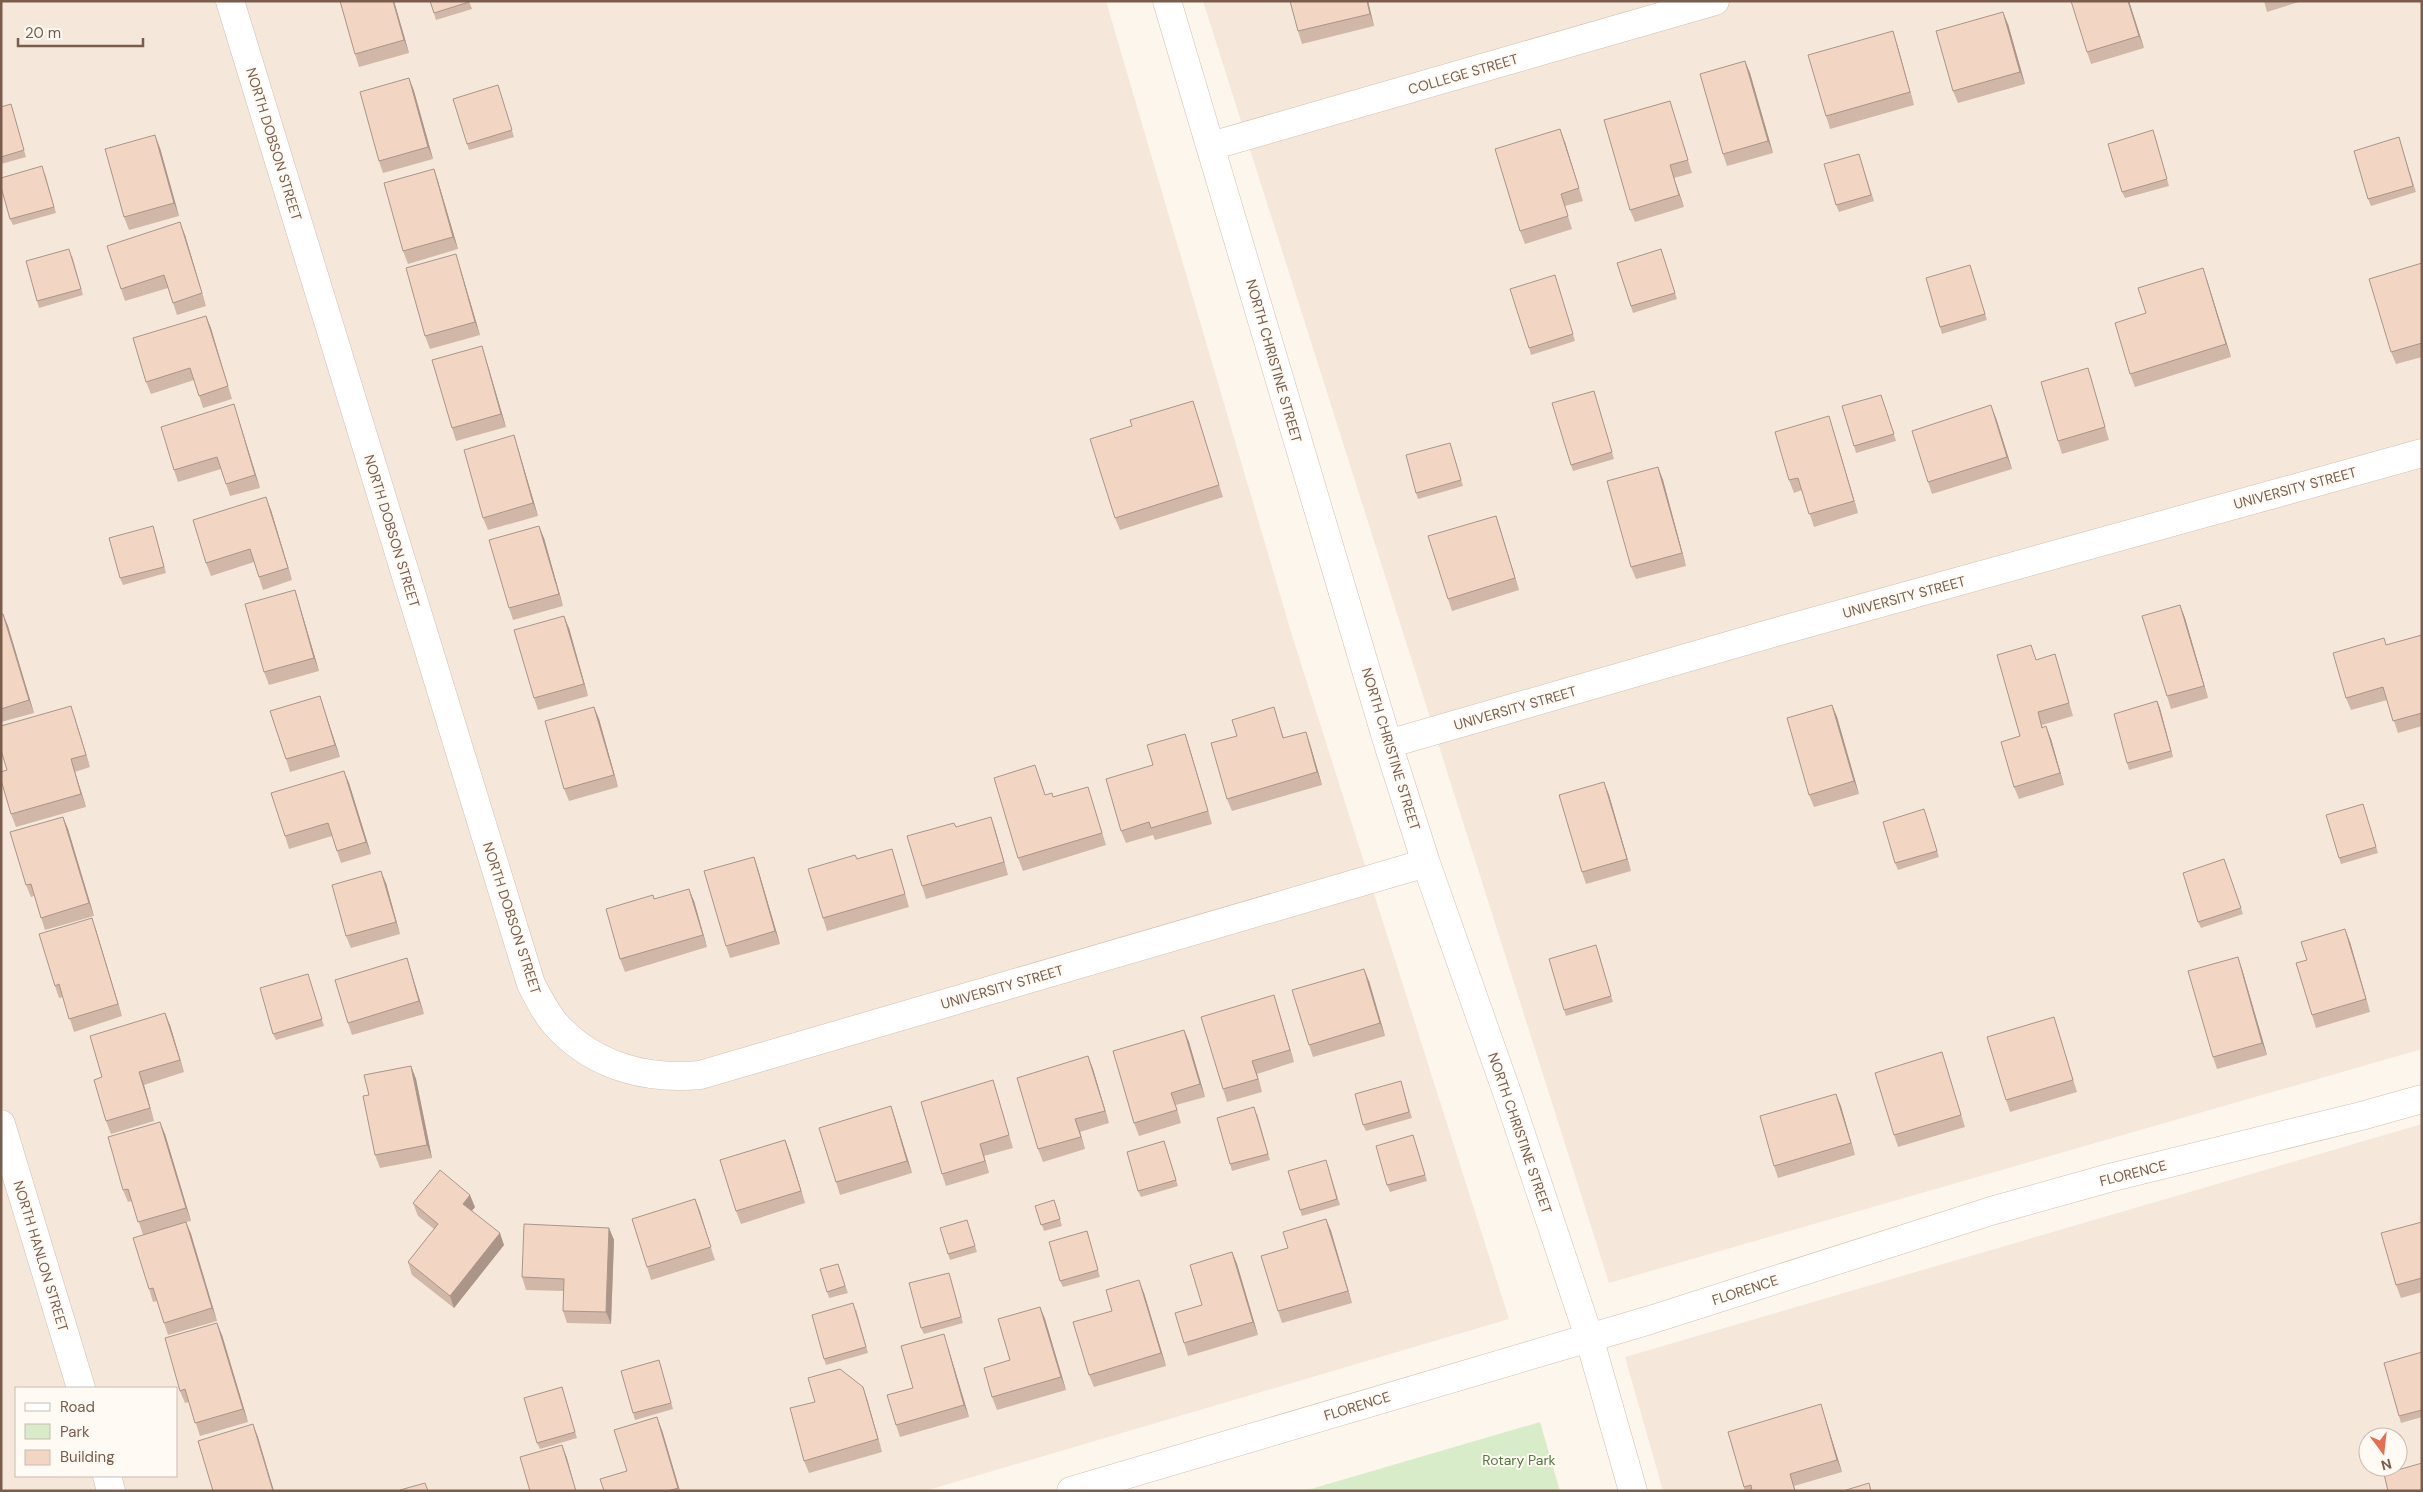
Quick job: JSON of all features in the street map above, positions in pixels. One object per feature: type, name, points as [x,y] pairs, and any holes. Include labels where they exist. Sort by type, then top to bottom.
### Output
[{"type":"street","name":"NORTH DOBSON STREET","points":[[230,1],[531,984],[543,1006],[560,1029],[581,1045]]},
{"type":"street","name":"NORTH CHRISTINE STREET","points":[[1167,1],[1388,744],[1426,862],[1510,1101],[1589,1337],[1633,1491]]},
{"type":"street","name":"COLLEGE STREET","points":[[1211,146],[1715,1]]},
{"type":"street","name":"UNIVERSITY STREET","points":[[1388,744],[1783,630],[2422,453]]},
{"type":"street","name":"UNIVERSITY STREET","points":[[581,1045],[598,1058],[643,1074],[672,1078],[700,1075],[1426,862]]},
{"type":"street","name":"FLORENCE","points":[[1071,1491],[1650,1320],[1992,1212],[2110,1178],[2361,1116],[2422,1099]]},
{"type":"street","name":"NORTH HANLON STREET","points":[[1,1124],[81,1387]]},
{"type":"street","points":[[107,1477],[112,1491]]},
{"type":"shaded area","points":[[1,1],[1106,1],[1291,632],[1509,1319],[925,1491],[1,1491]]},
{"type":"shaded area","points":[[1203,1],[2422,1],[2422,1049],[1609,1283]]},
{"type":"shaded area","points":[[2422,1124],[2422,1491],[1663,1491],[1625,1357]]},
{"type":"green space","name":"Rotary Park","points":[[1540,1422],[1560,1491],[1304,1491]]},
{"type":"building","points":[[340,1],[393,1],[404,40],[355,54]]},
{"type":"building","points":[[430,1],[469,1],[469,2],[434,13]]},
{"type":"building","points":[[1290,1],[1367,1],[1370,14],[1298,31]]},
{"type":"building","points":[[2071,1],[2128,1],[2139,36],[2087,52]]},
{"type":"building","points":[[2003,12],[2020,72],[1953,91],[1936,31]]},
{"type":"building","points":[[1893,31],[1910,92],[1826,116],[1808,55]]},
{"type":"building","points":[[1745,61],[1768,141],[1723,154],[1700,74]]},
{"type":"building","points":[[409,78],[428,147],[379,161],[360,92]]},
{"type":"building","points":[[498,85],[512,130],[467,144],[453,99]]},
{"type":"building","points":[[1670,101],[1688,160],[1670,165],[1679,195],[1630,210],[1604,120]]},
{"type":"building","points":[[11,104],[24,150],[1,157],[1,107]]},
{"type":"building","points":[[1560,129],[1579,188],[1561,194],[1568,216],[1520,231],[1495,149]]},
{"type":"building","points":[[2153,130],[2167,179],[2122,192],[2108,144]]},
{"type":"building","points":[[155,135],[174,203],[124,217],[105,149]]},
{"type":"building","points":[[2399,137],[2413,186],[2368,199],[2354,151]]},
{"type":"building","points":[[1859,154],[1871,195],[1836,205],[1824,164]]},
{"type":"building","points":[[42,166],[54,207],[10,219],[1,187],[1,178]]},
{"type":"building","points":[[434,169],[453,237],[403,251],[384,183]]},
{"type":"building","points":[[180,222],[202,293],[173,303],[164,275],[121,289],[107,246]]},
{"type":"building","points":[[69,249],[81,289],[37,301],[26,261]]},
{"type":"building","points":[[1661,249],[1675,293],[1631,306],[1617,263]]},
{"type":"building","points":[[456,254],[475,322],[425,336],[406,268]]},
{"type":"building","points":[[2422,263],[2422,343],[2391,352],[2369,279]]},
{"type":"building","points":[[1970,265],[1985,314],[1940,327],[1926,278]]},
{"type":"building","points":[[2203,268],[2226,344],[2130,374],[2115,323],[2146,313],[2138,288]]},
{"type":"building","points":[[1555,275],[1573,334],[1529,348],[1510,289]]},
{"type":"building","points":[[206,316],[228,386],[199,396],[190,368],[146,382],[133,338]]},
{"type":"building","points":[[482,346],[501,414],[452,428],[432,360]]},
{"type":"building","points":[[2088,368],[2105,427],[2058,441],[2041,382]]},
{"type":"building","points":[[1594,391],[1612,452],[1571,465],[1552,403]]},
{"type":"building","points":[[1881,395],[1894,434],[1854,446],[1842,406]]},
{"type":"building","points":[[1193,401],[1219,485],[1115,518],[1090,439],[1132,426],[1130,420]]},
{"type":"building","points":[[234,404],[255,475],[226,484],[217,457],[174,470],[161,427]]},
{"type":"building","points":[[1991,405],[2007,457],[1928,482],[1912,431]]},
{"type":"building","points":[[1829,416],[1854,501],[1809,514],[1798,478],[1789,480],[1775,432]]},
{"type":"building","points":[[514,435],[533,503],[483,518],[464,450]]},
{"type":"building","points":[[1450,443],[1461,480],[1416,493],[1406,455]]},
{"type":"building","points":[[1658,467],[1682,553],[1631,567],[1607,481]]},
{"type":"building","points":[[266,497],[288,568],[259,577],[250,549],[206,563],[193,520]]},
{"type":"building","points":[[1496,516],[1515,578],[1448,599],[1428,536]]},
{"type":"building","points":[[153,526],[164,567],[120,578],[109,538]]},
{"type":"building","points":[[539,526],[559,594],[509,608],[489,540]]},
{"type":"building","points":[[295,590],[314,658],[264,672],[245,604]]},
{"type":"building","points":[[2180,605],[2204,686],[2167,696],[2142,616]]},
{"type":"building","points":[[1,614],[3,614],[29,700],[1,709]]},
{"type":"building","points":[[564,616],[584,684],[534,698],[514,630]]},
{"type":"building","points":[[2422,635],[2422,713],[2393,721],[2383,687],[2346,698],[2333,653],[2384,638],[2386,645]]},
{"type":"building","points":[[2031,645],[2036,660],[2055,654],[2069,703],[2038,712],[2042,728],[2046,726],[2060,773],[2014,787],[2001,742],[2020,736],[1997,655]]},
{"type":"building","points":[[320,696],[335,745],[286,759],[270,711]]},
{"type":"building","points":[[2157,701],[2171,751],[2127,763],[2114,714]]},
{"type":"building","points":[[1832,705],[1854,781],[1809,795],[1787,718]]},
{"type":"building","points":[[71,706],[86,755],[71,759],[81,794],[11,814],[1,780],[1,772],[7,770],[1,750],[1,726]]},
{"type":"building","points":[[594,707],[614,775],[564,789],[545,721]]},
{"type":"building","points":[[1274,707],[1283,738],[1306,732],[1317,772],[1227,799],[1211,743],[1237,736],[1232,720]]},
{"type":"building","points":[[1185,734],[1208,811],[1151,828],[1149,822],[1121,831],[1106,779],[1153,765],[1147,745]]},
{"type":"building","points":[[1035,765],[1045,795],[1052,793],[1053,797],[1088,787],[1102,833],[1018,858],[994,778]]},
{"type":"building","points":[[344,771],[366,842],[337,851],[328,823],[285,836],[271,793]]},
{"type":"building","points":[[1604,782],[1627,859],[1582,872],[1559,795]]},
{"type":"building","points":[[2363,804],[2376,847],[2339,858],[2326,815]]},
{"type":"building","points":[[1924,809],[1937,851],[1895,863],[1883,822]]},
{"type":"building","points":[[63,817],[89,903],[41,918],[31,884],[26,885],[10,832]]},
{"type":"building","points":[[991,817],[1004,862],[922,886],[907,836],[954,823],[956,827]]},
{"type":"building","points":[[892,849],[905,894],[823,918],[808,869],[855,855],[857,859]]},
{"type":"building","points":[[754,857],[775,931],[726,946],[704,871]]},
{"type":"building","points":[[2224,859],[2241,908],[2198,922],[2183,873]]},
{"type":"building","points":[[381,871],[396,922],[346,936],[332,885]]},
{"type":"building","points":[[689,889],[703,935],[620,959],[606,909],[653,895],[654,899]]},
{"type":"building","points":[[92,918],[118,1004],[69,1019],[59,984],[55,986],[39,934]]},
{"type":"building","points":[[2345,929],[2366,999],[2312,1015],[2296,963],[2307,960],[2301,942]]},
{"type":"building","points":[[1596,945],[1611,996],[1564,1010],[1549,959]]},
{"type":"building","points":[[2238,957],[2262,1043],[2213,1057],[2188,971]]},
{"type":"building","points":[[407,958],[419,1001],[348,1023],[335,980]]},
{"type":"building","points":[[1364,969],[1380,1023],[1309,1045],[1292,990]]},
{"type":"building","points":[[308,974],[322,1019],[273,1034],[260,988]]},
{"type":"building","points":[[1274,995],[1290,1050],[1252,1061],[1258,1079],[1223,1089],[1201,1017]]},
{"type":"building","points":[[165,1013],[180,1060],[139,1072],[150,1108],[106,1121],[94,1080],[102,1077],[90,1036]]},
{"type":"building","points":[[2054,1017],[2073,1080],[2006,1100],[1987,1037]]},
{"type":"building","points":[[1184,1030],[1200,1084],[1171,1093],[1177,1110],[1134,1123],[1113,1051]]},
{"type":"building","points":[[1942,1052],[1961,1115],[1894,1135],[1875,1073]]},
{"type":"building","points":[[1088,1056],[1105,1111],[1075,1119],[1081,1137],[1038,1149],[1017,1078]]},
{"type":"building","points":[[411,1066],[427,1145],[375,1155],[363,1096],[369,1095],[364,1075]]},
{"type":"building","points":[[993,1080],[1009,1135],[980,1144],[985,1161],[942,1174],[921,1102]]},
{"type":"building","points":[[1401,1081],[1409,1112],[1363,1125],[1355,1094]]},
{"type":"building","points":[[1836,1094],[1851,1143],[1774,1166],[1760,1116]]},
{"type":"building","points":[[891,1106],[907,1161],[836,1182],[819,1128]]},
{"type":"building","points":[[1254,1107],[1268,1154],[1230,1164],[1217,1118]]},
{"type":"building","points":[[160,1122],[186,1208],[138,1222],[128,1189],[123,1190],[108,1137]]},
{"type":"building","points":[[1413,1135],[1425,1175],[1387,1185],[1376,1146]]},
{"type":"building","points":[[785,1140],[801,1191],[736,1211],[720,1160]]},
{"type":"building","points":[[1164,1141],[1176,1180],[1138,1191],[1127,1152]]},
{"type":"building","points":[[1326,1160],[1337,1199],[1300,1210],[1288,1171]]},
{"type":"building","points":[[440,1170],[470,1195],[463,1204],[500,1233],[450,1296],[408,1262],[438,1224],[413,1203]]},
{"type":"building","points":[[695,1199],[711,1247],[647,1267],[632,1219]]},
{"type":"building","points":[[1054,1200],[1060,1219],[1041,1225],[1035,1206]]},
{"type":"building","points":[[1326,1219],[1348,1291],[1278,1311],[1261,1256],[1288,1248],[1283,1232]]},
{"type":"building","points":[[967,1220],[975,1246],[948,1254],[940,1228]]},
{"type":"building","points":[[186,1222],[212,1308],[164,1323],[153,1288],[149,1289],[133,1238]]},
{"type":"building","points":[[2422,1222],[2422,1278],[2396,1285],[2381,1233]]},
{"type":"building","points":[[524,1224],[609,1228],[606,1312],[563,1311],[564,1279],[522,1277]]},
{"type":"building","points":[[1087,1231],[1098,1270],[1060,1281],[1049,1242]]},
{"type":"building","points":[[1232,1252],[1253,1322],[1184,1343],[1175,1313],[1202,1305],[1190,1265]]},
{"type":"building","points":[[838,1264],[845,1286],[827,1292],[820,1269]]},
{"type":"building","points":[[949,1273],[961,1317],[921,1328],[909,1283]]},
{"type":"building","points":[[1139,1280],[1161,1353],[1089,1375],[1073,1322],[1112,1311],[1106,1290]]},
{"type":"building","points":[[853,1303],[866,1347],[824,1359],[812,1315]]},
{"type":"building","points":[[1040,1307],[1061,1377],[992,1397],[984,1368],[1010,1360],[998,1319]]},
{"type":"building","points":[[217,1323],[243,1409],[195,1423],[185,1389],[180,1391],[165,1338]]},
{"type":"building","points":[[944,1334],[964,1405],[896,1425],[887,1395],[913,1388],[901,1346]]},
{"type":"building","points":[[2422,1352],[2422,1410],[2399,1416],[2384,1363]]},
{"type":"building","points":[[659,1360],[671,1403],[633,1413],[621,1371]]},
{"type":"building","points":[[840,1369],[863,1387],[878,1439],[804,1461],[790,1408],[815,1402],[808,1378]]},
{"type":"building","points":[[562,1387],[575,1432],[537,1443],[524,1398]]},
{"type":"building","points":[[1821,1404],[1837,1460],[1790,1474],[1795,1491],[1752,1491],[1751,1485],[1744,1487],[1728,1432]]},
{"type":"building","points":[[657,1417],[678,1488],[668,1491],[604,1491],[600,1479],[627,1471],[614,1430]]},
{"type":"building","points":[[253,1424],[273,1491],[213,1491],[198,1441]]},
{"type":"building","points":[[562,1445],[576,1491],[530,1491],[520,1457]]},
{"type":"building","points":[[2422,1463],[2422,1491],[2388,1491],[2385,1477],[2408,1477],[2408,1467]]},
{"type":"building","points":[[425,1483],[428,1491],[400,1490]]},
{"type":"building","points":[[1869,1483],[1871,1491],[1843,1491]]}]
